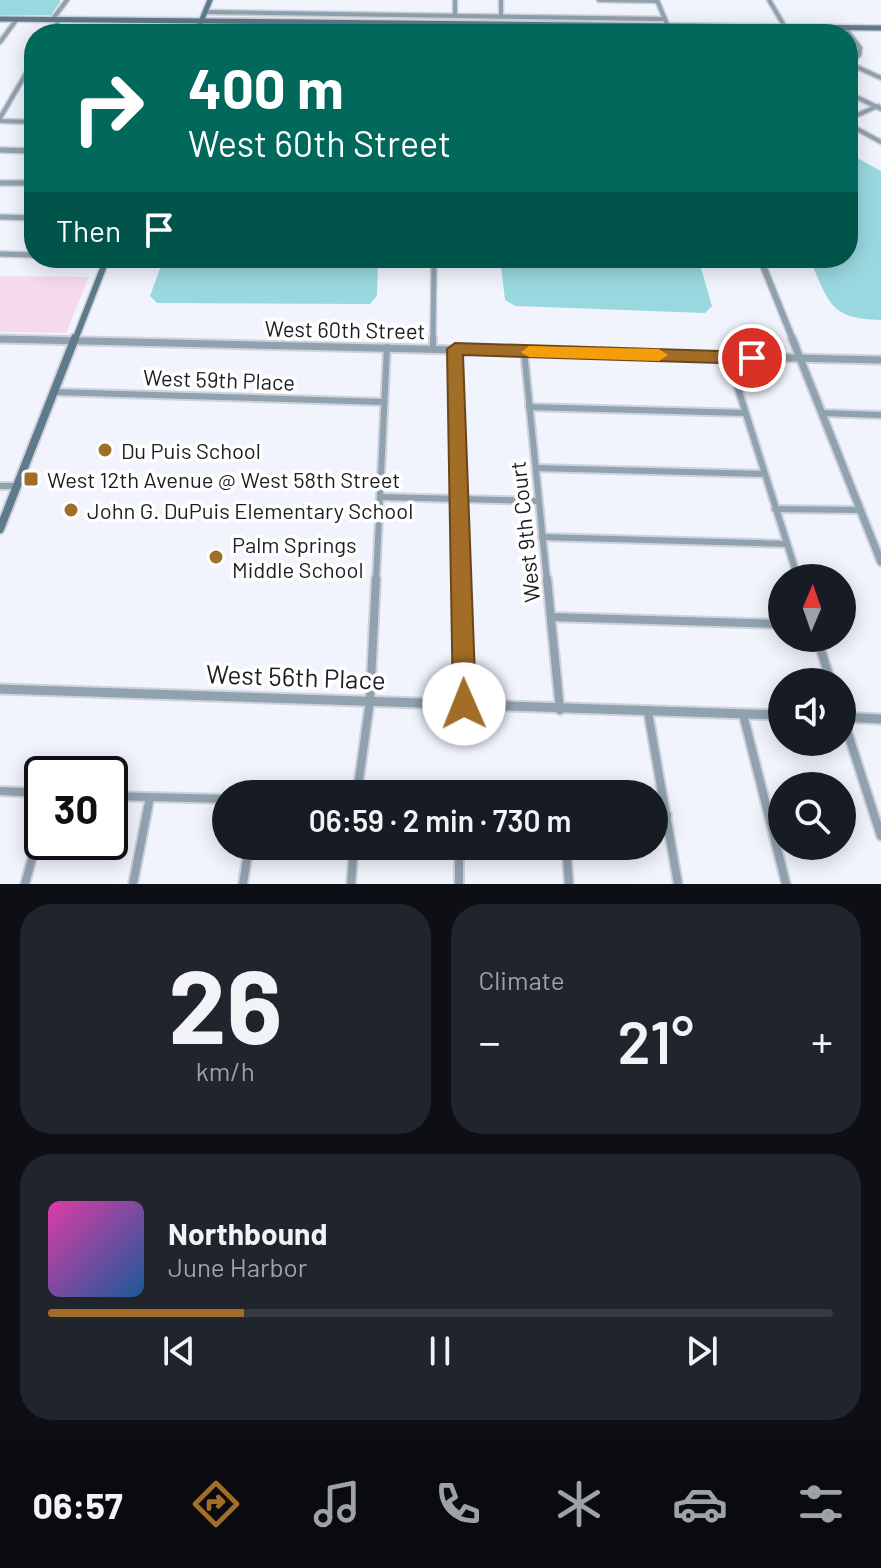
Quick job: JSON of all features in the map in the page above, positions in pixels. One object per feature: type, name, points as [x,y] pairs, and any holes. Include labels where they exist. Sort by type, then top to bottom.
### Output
[{"type":"main road","points":[[201,22],[210,0]]},
{"type":"main road","points":[[0,19],[336,24]]},
{"type":"main road","points":[[620,24],[686,24]]},
{"type":"main road","points":[[858,28],[881,28]]},
{"type":"main road","points":[[0,529],[103,268]]},
{"type":"street","points":[[52,20],[67,0]]},
{"type":"street","points":[[455,0],[455,16]]},
{"type":"street","points":[[501,0],[501,17]]},
{"type":"street","points":[[205,12],[665,22],[664,10],[657,2],[599,0]]},
{"type":"street","points":[[769,0],[783,24]]},
{"type":"street","points":[[0,42],[17,19]]},
{"type":"street","points":[[57,24],[59,20]]},
{"type":"street","points":[[858,67],[881,78]]},
{"type":"street","points":[[24,78],[0,120],[24,121]]},
{"type":"street","points":[[858,98],[879,107]]},
{"type":"street","points":[[858,117],[879,107]]},
{"type":"street","points":[[858,128],[881,142]]},
{"type":"street","points":[[0,150],[24,151]]},
{"type":"street","points":[[0,183],[24,183]]},
{"type":"street","points":[[0,217],[24,218]]},
{"type":"street","points":[[0,254],[24,255]]},
{"type":"street","points":[[433,349],[434,268]]},
{"type":"street","points":[[764,268],[881,562]]},
{"type":"street","name":"West 60th Street","points":[[0,339],[881,360]]},
{"type":"street","points":[[359,780],[370,701],[387,347]]},
{"type":"street","points":[[455,349],[464,704]]},
{"type":"street","name":"West 9th Court","points":[[524,351],[560,710]]},
{"type":"street","points":[[728,357],[793,564]]},
{"type":"street","name":"West 59th Place","points":[[54,392],[384,402]]},
{"type":"street","points":[[529,407],[745,413]]},
{"type":"street","points":[[822,413],[881,415]]},
{"type":"street","points":[[536,468],[764,474]]},
{"type":"street","points":[[0,486],[17,486]]},
{"type":"street","points":[[381,497],[539,501]]},
{"type":"street","points":[[775,509],[860,510]]},
{"type":"street","points":[[542,537],[787,544]]},
{"type":"street","points":[[551,617],[768,624]]},
{"type":"street","name":"West 56th Place","points":[[0,689],[768,715]]},
{"type":"street","points":[[648,712],[661,780]]},
{"type":"street","points":[[743,714],[786,884]]},
{"type":"street","points":[[856,718],[881,719]]},
{"type":"street","points":[[855,756],[881,836]]},
{"type":"street","points":[[0,791],[24,792]]},
{"type":"street","points":[[128,796],[212,799]]},
{"type":"street","points":[[133,884],[150,797]]},
{"type":"street","points":[[668,821],[678,884]]},
{"type":"street","points":[[25,884],[32,860]]},
{"type":"street","points":[[243,884],[247,860]]},
{"type":"street","points":[[351,884],[353,860]]},
{"type":"street","points":[[459,860],[459,884]]},
{"type":"street","points":[[567,860],[569,884]]},
{"type":"shaded area","points":[[0,276],[89,277],[66,333],[0,332]]},
{"type":"water","points":[[0,0],[60,2],[51,15],[0,15]]},
{"type":"water","points":[[858,158],[881,171],[881,320],[850,316],[833,305],[814,268],[858,268]]},
{"type":"water","points":[[160,268],[378,268],[377,296],[370,304],[157,303],[150,296]]},
{"type":"water","points":[[501,268],[701,268],[712,306],[705,313],[515,306],[505,300]]},
{"type":"slow traffic","points":[[529,352],[659,355]]},
{"type":"place","name":"Du Puis School","points":[[105,450]]},
{"type":"place","name":"West 12th Avenue @ West 58th Street","points":[[31,479]]},
{"type":"place","name":"John G. DuPuis Elementary School","points":[[71,510]]},
{"type":"place","name":"Palm Springs Middle School","points":[[216,557]]},
{"type":"route","points":[[464,704],[455,349],[752,358]]}]
